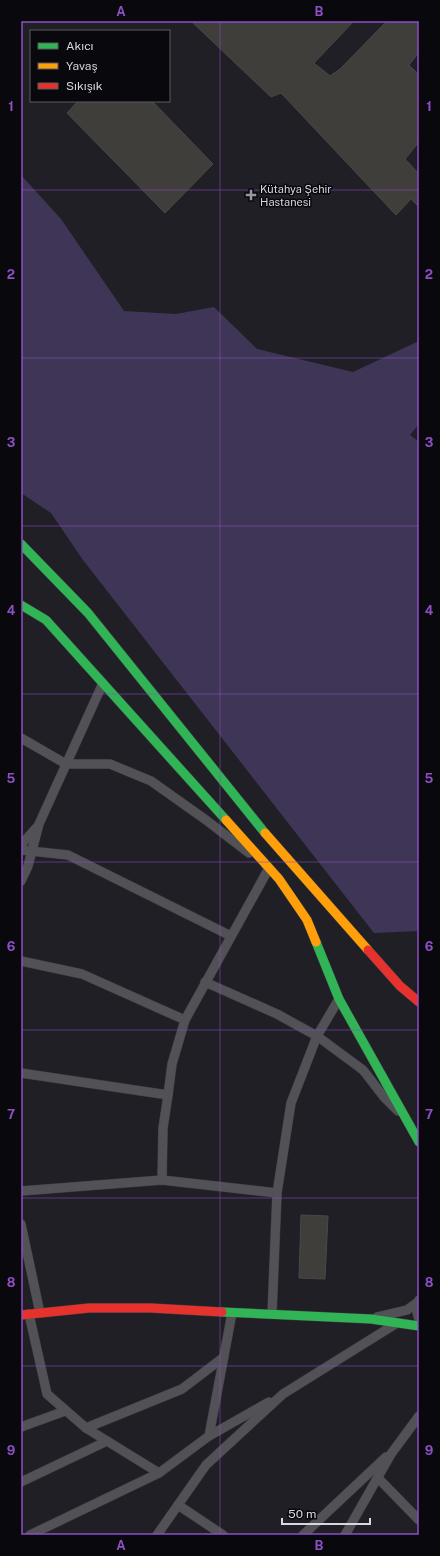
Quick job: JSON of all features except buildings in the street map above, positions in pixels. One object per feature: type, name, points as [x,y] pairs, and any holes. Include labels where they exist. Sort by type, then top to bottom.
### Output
[{"type":"street","points":[[21,544],[88,613],[274,845],[400,986],[419,1002]]},
{"type":"street","points":[[21,605],[46,620],[279,879],[306,920],[339,998],[419,1142]]},
{"type":"street","points":[[21,881],[32,851],[39,824],[103,683]]},
{"type":"street","points":[[21,738],[66,764],[110,764],[151,781],[206,820],[269,868]]},
{"type":"street","points":[[21,844],[39,824]]},
{"type":"street","points":[[21,850],[68,855],[231,936]]},
{"type":"street","points":[[162,1180],[163,1128],[172,1064],[185,1020],[269,868]]},
{"type":"street","points":[[21,960],[82,974],[185,1020]]},
{"type":"street","points":[[205,982],[277,1014],[317,1036],[363,1070],[384,1097],[407,1120]]},
{"type":"street","points":[[272,1314],[277,1193],[290,1103],[317,1036],[339,998]]},
{"type":"street","points":[[21,1073],[168,1095]]},
{"type":"street","points":[[21,1191],[162,1180],[277,1193]]},
{"type":"street","points":[[21,1224],[40,1313]]},
{"type":"street","points":[[372,1319],[407,1310],[418,1301]]},
{"type":"street","points":[[418,1301],[416,1308],[419,1320]]},
{"type":"street","points":[[159,1473],[86,1428],[47,1394],[25,1314],[89,1308],[151,1308],[372,1319],[419,1326]]},
{"type":"street","points":[[209,1436],[232,1312]]},
{"type":"street","points":[[30,1535],[159,1473],[209,1436],[283,1394],[397,1323]]},
{"type":"street","points":[[86,1428],[182,1389],[224,1357]]},
{"type":"street","points":[[157,1535],[206,1465],[283,1394]]},
{"type":"street","points":[[21,1428],[65,1411]]},
{"type":"street","points":[[345,1535],[396,1448],[419,1416]]},
{"type":"street","points":[[21,1482],[107,1441]]},
{"type":"street","points":[[303,1535],[396,1448]]},
{"type":"street","points":[[378,1478],[419,1520]]},
{"type":"street","points":[[178,1505],[218,1534]]},
{"type":"shaded area","points":[[21,175],[61,219],[124,311],[176,314],[214,307],[257,349],[353,372],[419,341],[419,424],[410,435],[419,442],[419,931],[374,933],[83,560],[51,513],[21,493]]},
{"type":"traffic: fast","points":[[21,544],[88,613],[265,833]]},
{"type":"traffic: fast","points":[[21,605],[46,620],[226,820]]},
{"type":"traffic: fast","points":[[316,942],[339,999],[419,1142]]},
{"type":"traffic: fast","points":[[222,1312],[371,1319],[419,1326]]},
{"type":"traffic: slow","points":[[226,820],[279,879],[307,920],[316,942]]},
{"type":"traffic: slow","points":[[265,833],[368,950]]},
{"type":"traffic: jam","points":[[368,950],[400,986],[419,1002]]},
{"type":"traffic: jam","points":[[21,1315],[89,1308],[151,1308],[222,1312]]},
{"type":"place","name":"Kütahya Şehir Hastanesi","points":[[251,195]]}]
